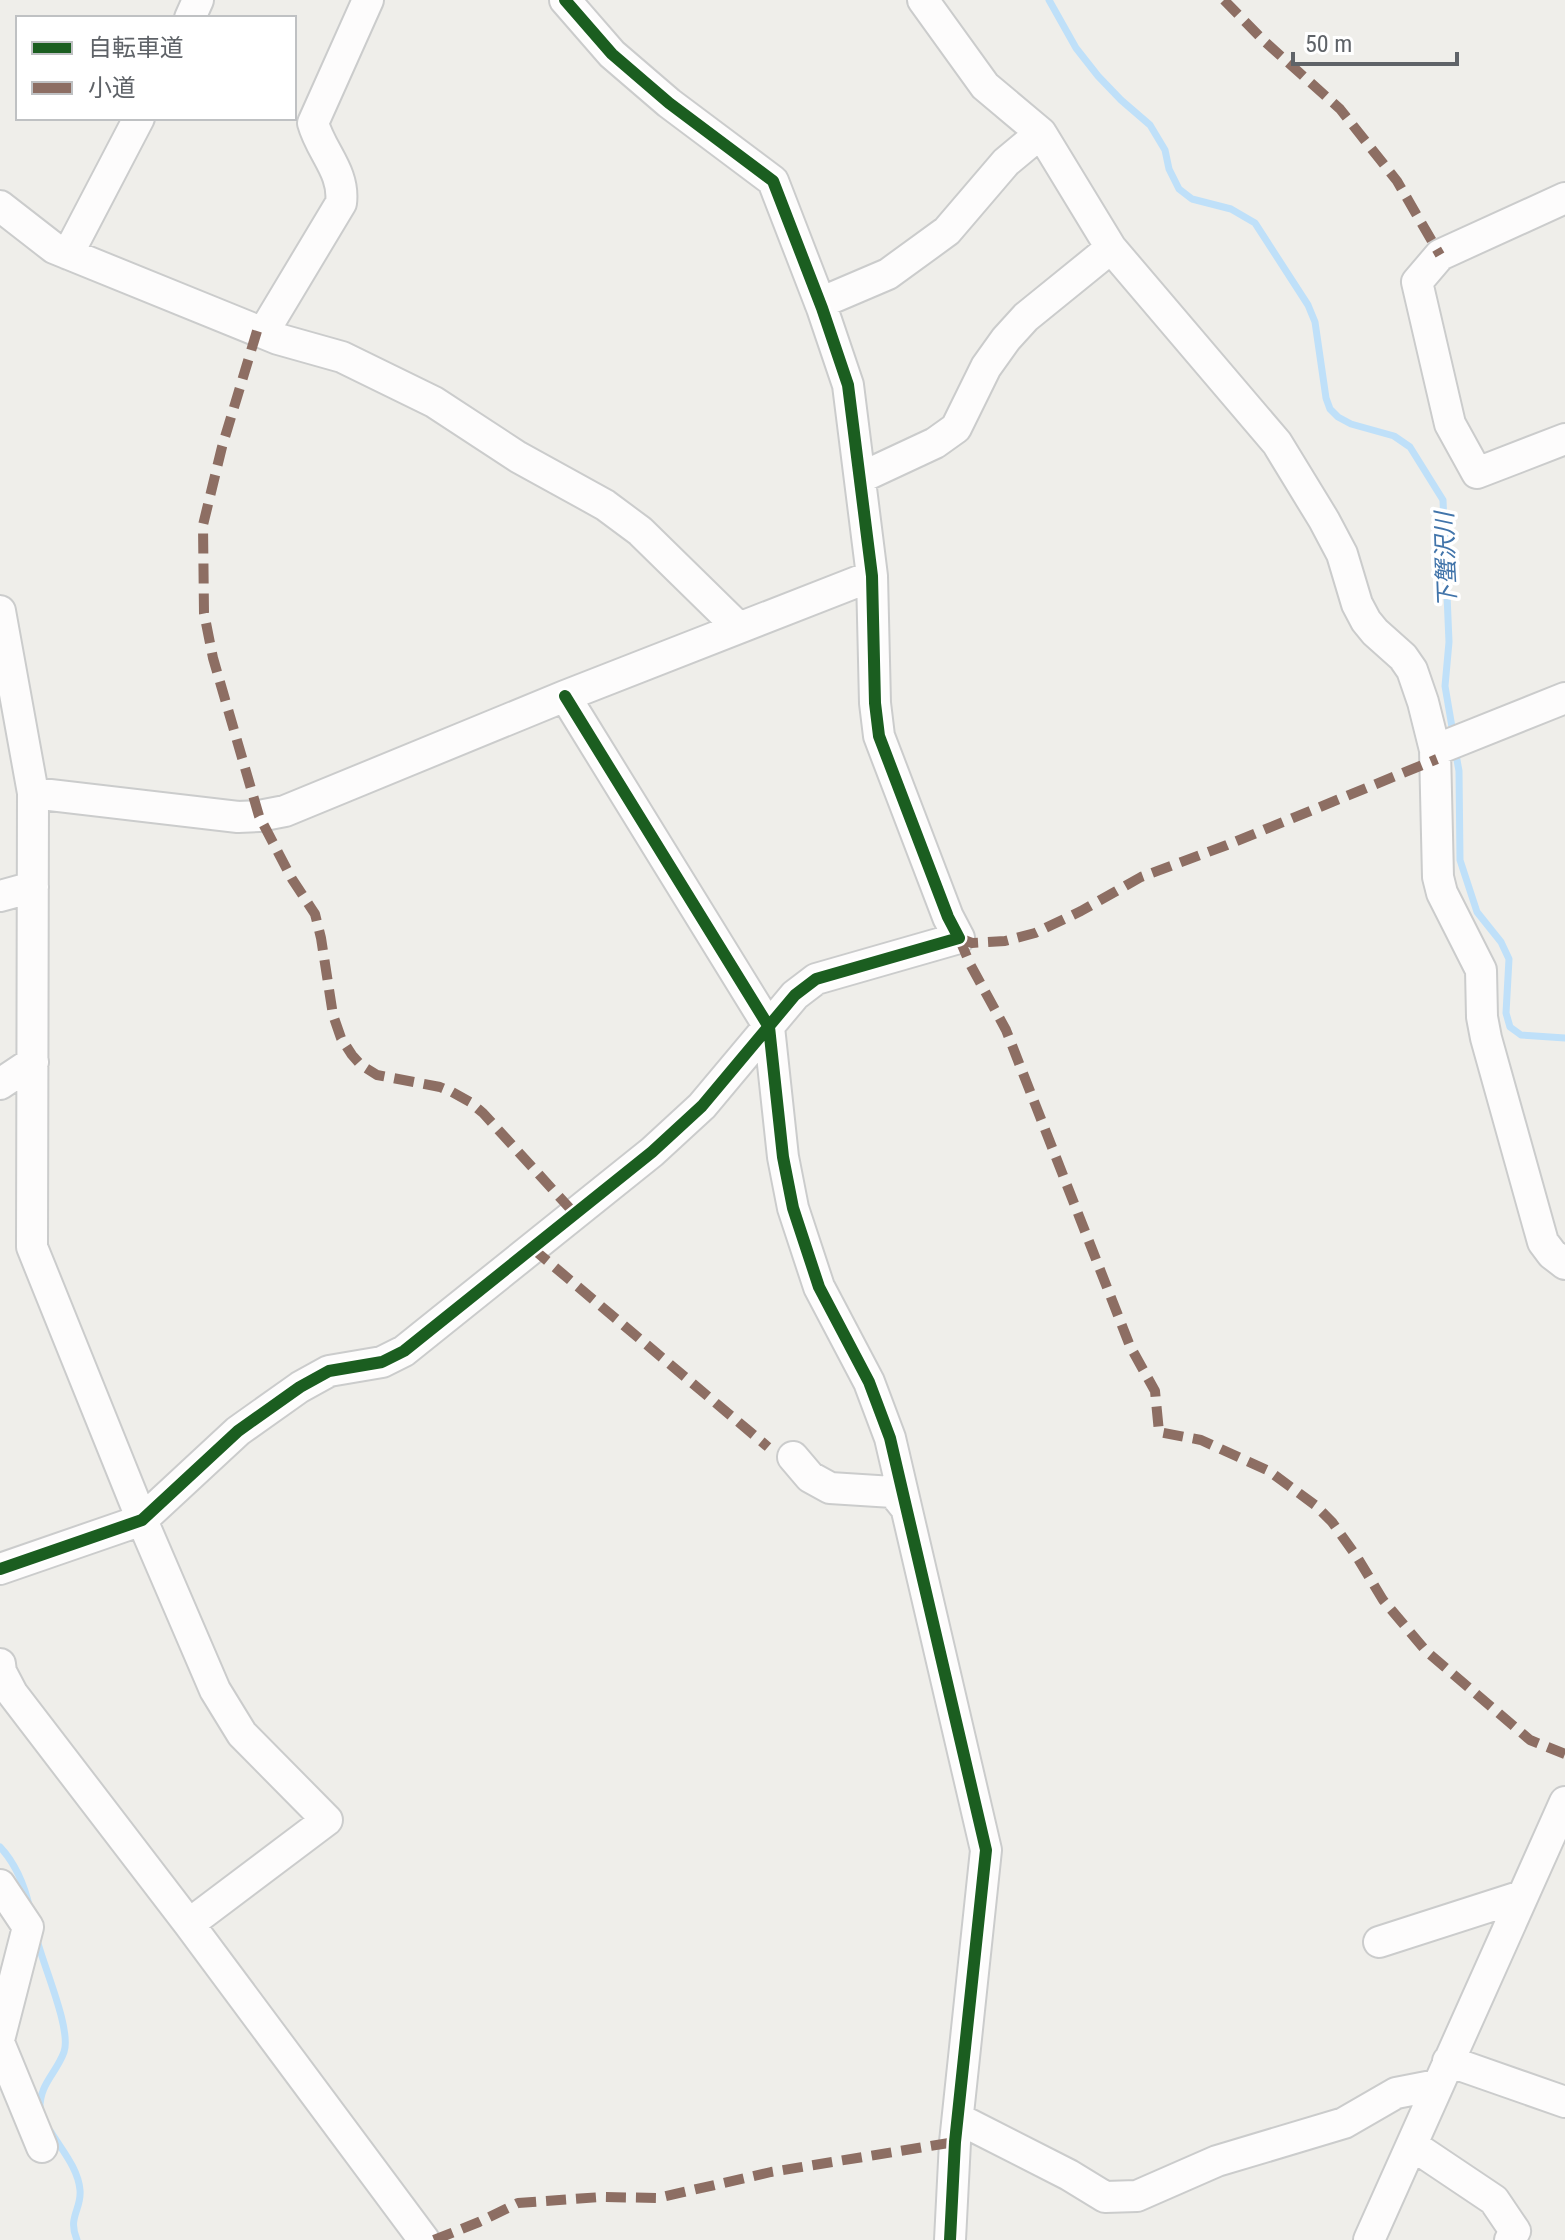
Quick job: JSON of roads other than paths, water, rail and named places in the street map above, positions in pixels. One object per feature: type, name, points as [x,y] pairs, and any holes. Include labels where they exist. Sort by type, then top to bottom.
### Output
[{"type":"street","points":[[263,333],[341,203],[341,181],[316,135],[313,123],[368,0]]},
{"type":"street","points":[[0,1569],[142,1520],[238,1431],[300,1387],[329,1371],[382,1362],[404,1351],[652,1152],[702,1106],[795,995],[816,979],[959,938],[948,917],[879,736],[875,703],[872,576],[848,385],[773,181],[669,103],[612,54],[565,0]]},
{"type":"street","points":[[923,0],[985,86],[1041,133],[1111,248],[1277,443],[1342,554],[1357,604],[1366,621],[1412,670],[1435,750],[1438,877],[1442,893],[1481,970],[1482,1017],[1486,1038],[1543,1242],[1565,1264]]},
{"type":"street","points":[[68,254],[138,120]]},
{"type":"street","points":[[820,303],[888,274],[947,231],[1006,162],[1041,133]]},
{"type":"street","points":[[1565,198],[1440,255],[1417,282],[1450,424],[1477,473],[1565,439]]},
{"type":"street","points":[[0,206],[54,248],[263,333],[342,357],[434,402],[518,457],[605,505],[640,531],[739,628]]},
{"type":"street","points":[[860,478],[935,443],[956,428],[986,367],[1006,339],[1026,317],[1111,248]]},
{"type":"street","points":[[33,793],[238,817],[285,811],[565,696],[872,576]]},
{"type":"street","points":[[0,611],[10,723],[33,793],[32,1247],[142,1520],[215,1690],[242,1734],[327,1820],[189,1924]]},
{"type":"street","points":[[565,696],[769,1027],[783,1157],[793,1208],[819,1287],[869,1382],[890,1438],[986,1850],[955,2142],[950,2240]]},
{"type":"street","points":[[1435,750],[1565,698]]},
{"type":"street","points":[[0,896],[33,887]]},
{"type":"street","points":[[0,1084],[33,1062]]},
{"type":"street","points":[[793,1457],[810,1477],[830,1488],[893,1492],[905,1507]]},
{"type":"street","points":[[0,1664],[12,1693],[189,1924],[424,2240]]},
{"type":"street","points":[[1369,2240],[1565,1802]]},
{"type":"street","points":[[0,1885],[28,1927],[0,2036]]},
{"type":"street","points":[[1379,1942],[1522,1896]]},
{"type":"street","points":[[0,2045],[42,2147]]},
{"type":"street","points":[[959,2119],[1069,2175],[1105,2197],[1137,2196],[1217,2161],[1344,2123],[1396,2093],[1442,2073],[1565,2102]]},
{"type":"street","points":[[1412,2145],[1494,2200],[1519,2237]]},
{"type":"waterway","name":"下蟹沢川","points":[[1049,0],[1076,48],[1098,76],[1150,125],[1165,150],[1169,169],[1179,189],[1192,199],[1231,209],[1255,223],[1308,305],[1315,322],[1330,409],[1351,424],[1394,436],[1410,447],[1443,500],[1449,642],[1445,686],[1453,733]]},
{"type":"waterway","name":"下蟹沢川","points":[[1455,749],[1459,771],[1460,860],[1477,912],[1501,942],[1509,959],[1506,1013],[1510,1027],[1521,1035],[1565,1038]]},
{"type":"waterway","points":[[0,1847],[19,1876],[30,1909]]},
{"type":"waterway","points":[[36,1936],[60,2012],[65,2042],[61,2060],[42,2093],[40,2110]]},
{"type":"waterway","points":[[51,2132],[73,2166],[79,2182],[80,2197],[74,2219],[77,2240]]}]
